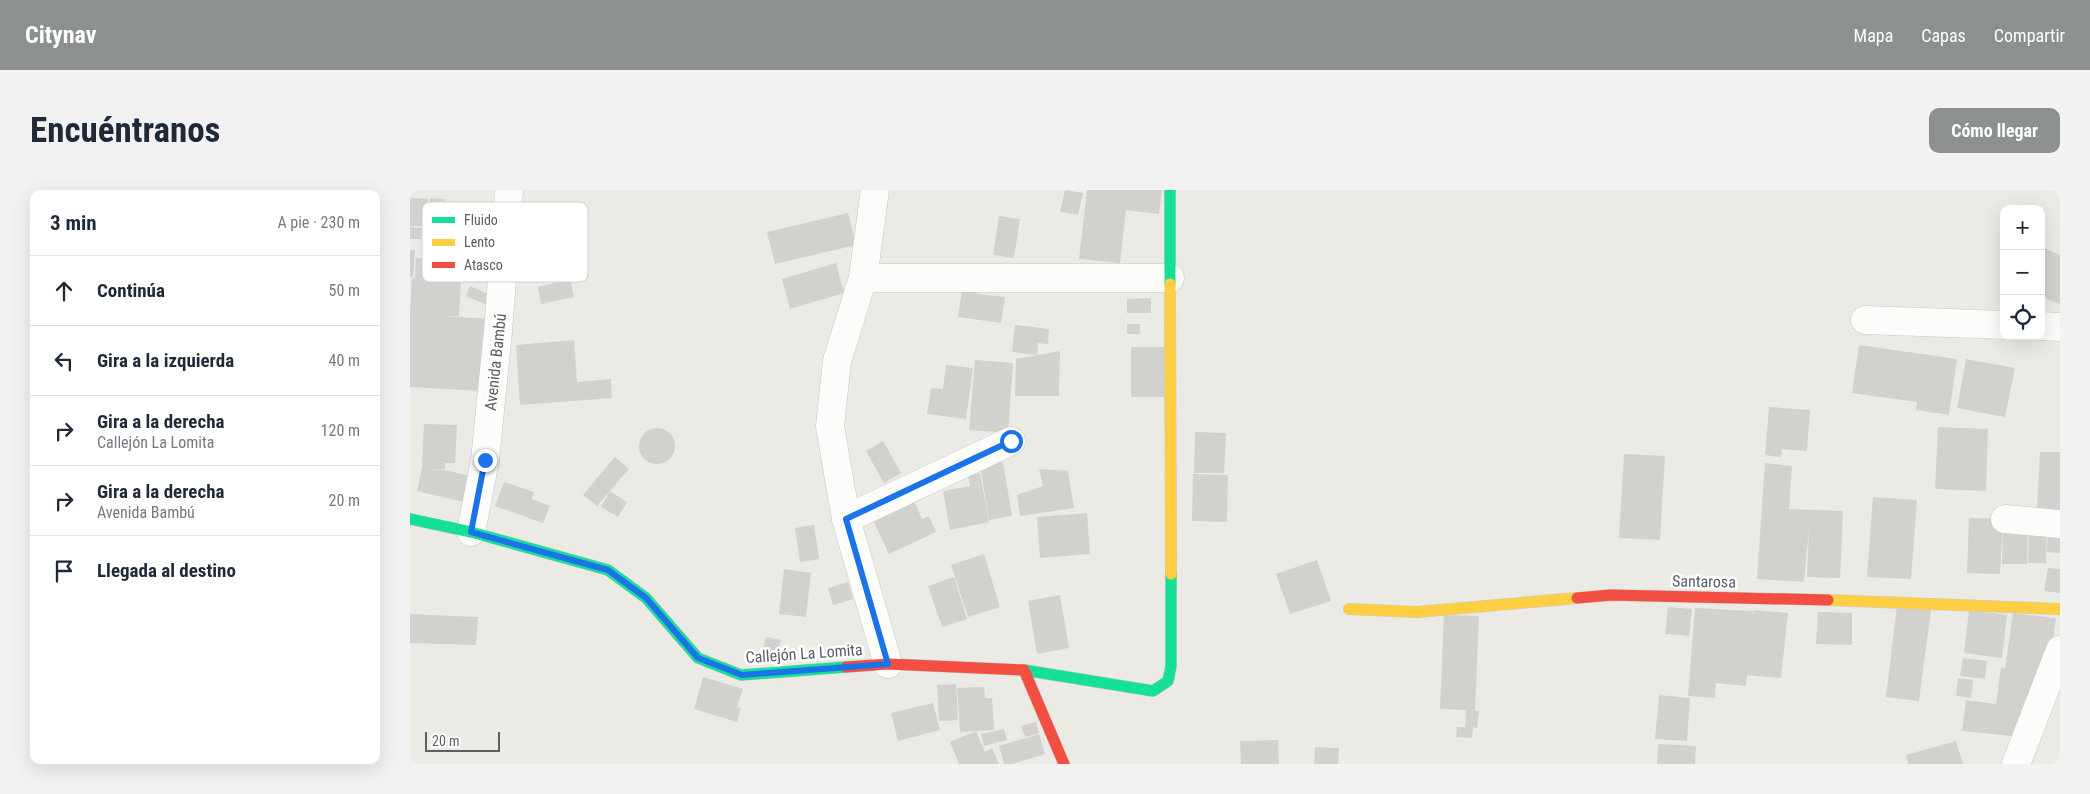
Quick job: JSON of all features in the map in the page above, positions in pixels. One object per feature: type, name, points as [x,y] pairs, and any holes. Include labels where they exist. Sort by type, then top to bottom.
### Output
[{"type":"street","points":[[875,190],[863,278],[837,361],[830,426],[846,519],[888,664]]},
{"type":"street","points":[[863,278],[1170,278],[1170,190]]},
{"type":"street","name":"Callejón La Lomita","points":[[410,519],[471,532],[608,570],[646,598],[698,658],[742,675],[888,664],[1024,670],[1153,692],[1168,681],[1171,666],[1170,278]]},
{"type":"street","name":"Avenida Bambú","points":[[471,532],[485,460],[502,282]]},
{"type":"street","points":[[1865,320],[2000,325]]},
{"type":"street","points":[[2045,326],[2060,327]]},
{"type":"street","points":[[846,519],[1011,441]]},
{"type":"street","points":[[2005,519],[2060,524]]},
{"type":"street","name":"Santarosa","points":[[1349,609],[1417,612],[1611,595],[1892,601],[2060,609]]},
{"type":"street","points":[[2016,764],[2060,650]]},
{"type":"street","points":[[1024,670],[1064,764]]},
{"type":"building","points":[[1065,190],[1083,193],[1078,215],[1060,212]]},
{"type":"building","points":[[1087,190],[1162,190],[1159,214],[1126,210],[1120,263],[1079,259]]},
{"type":"building","points":[[410,198],[428,199],[428,202],[422,202],[422,226],[410,226]]},
{"type":"building","points":[[430,198],[445,199],[445,202],[430,202]]},
{"type":"building","points":[[848,213],[856,245],[775,264],[767,232]]},
{"type":"building","points":[[999,216],[1020,219],[1014,258],[993,255]]},
{"type":"building","points":[[410,227],[422,228],[421,239],[410,239]]},
{"type":"building","points":[[2045,249],[2060,255],[2060,304],[2045,298]]},
{"type":"building","points":[[410,250],[415,250],[413,277],[410,277]]},
{"type":"building","points":[[416,258],[422,258],[422,282],[461,282],[459,316],[444,316],[490,319],[481,391],[410,387],[410,311],[412,278],[415,278]]},
{"type":"building","points":[[836,263],[844,293],[790,309],[782,279]]},
{"type":"building","points":[[558,282],[571,282],[574,297],[541,304],[538,287]]},
{"type":"building","points":[[963,283],[978,285],[977,294],[1005,297],[1001,323],[958,317]]},
{"type":"building","points":[[470,286],[492,296],[487,305],[466,296]]},
{"type":"building","points":[[1151,298],[1151,313],[1127,313],[1127,299]]},
{"type":"building","points":[[1127,324],[1140,324],[1140,334],[1127,334]]},
{"type":"building","points":[[1015,325],[1049,329],[1048,344],[1038,343],[1037,355],[1012,352]]},
{"type":"building","points":[[574,340],[577,382],[611,379],[612,398],[520,405],[516,345]]},
{"type":"building","points":[[1859,345],[1957,359],[1949,415],[1916,410],[1917,402],[1852,393]]},
{"type":"building","points":[[1131,347],[1165,347],[1165,397],[1131,397]]},
{"type":"building","points":[[1060,351],[1059,396],[1015,396],[1016,359]]},
{"type":"building","points":[[1966,359],[2015,368],[2005,417],[1957,408]]},
{"type":"building","points":[[975,360],[1013,363],[1008,433],[969,430]]},
{"type":"building","points":[[946,365],[973,368],[966,419],[927,414],[931,388],[943,389]]},
{"type":"building","points":[[1769,407],[1810,410],[1807,451],[1782,449],[1781,457],[1765,455]]},
{"type":"building","points":[[424,424],[457,425],[455,463],[445,463],[445,469],[428,469],[445,470],[478,478],[472,504],[417,491],[422,468]]},
{"type":"building","points":[[1938,427],[1988,429],[1986,491],[1935,489]]},
{"type":"building","points":[[657,428],[670,433],[675,446],[670,459],[657,464],[644,459],[639,446],[644,433]]},
{"type":"building","points":[[1195,432],[1226,433],[1224,473],[1194,473]]},
{"type":"building","points":[[883,441],[901,473],[884,483],[866,451]]},
{"type":"building","points":[[2040,452],[2060,452],[2060,511],[2037,510]]},
{"type":"building","points":[[1624,454],[1665,456],[1660,540],[1619,538]]},
{"type":"building","points":[[615,457],[629,469],[597,506],[583,495]]},
{"type":"building","points":[[1003,462],[1012,516],[989,520],[980,465]]},
{"type":"building","points":[[1765,463],[1792,466],[1789,509],[1843,511],[1840,578],[1807,577],[1809,528],[1804,582],[1757,579]]},
{"type":"building","points":[[1039,469],[1068,471],[1074,508],[1020,516],[1017,495],[1043,486]]},
{"type":"building","points":[[980,473],[989,522],[950,530],[943,491],[970,486],[968,476]]},
{"type":"building","points":[[1193,474],[1228,475],[1227,522],[1192,521]]},
{"type":"building","points":[[504,482],[534,492],[532,499],[550,506],[543,523],[495,506]]},
{"type":"building","points":[[610,491],[627,502],[618,517],[601,507]]},
{"type":"building","points":[[1873,497],[1917,500],[1911,579],[1867,577]]},
{"type":"building","points":[[914,501],[922,519],[929,516],[936,532],[889,554],[870,514]]},
{"type":"building","points":[[1087,513],[1090,554],[1040,558],[1037,517]]},
{"type":"building","points":[[1969,518],[2003,519],[2000,574],[1967,573]]},
{"type":"building","points":[[814,525],[819,559],[800,562],[795,528]]},
{"type":"building","points":[[2003,526],[2028,526],[2027,564],[2002,564]]},
{"type":"building","points":[[2029,527],[2047,527],[2046,563],[2028,563]]},
{"type":"building","points":[[2048,527],[2060,528],[2060,553],[2047,552]]},
{"type":"building","points":[[984,554],[1000,607],[968,617],[951,565]]},
{"type":"building","points":[[1317,560],[1331,601],[1290,614],[1276,574]]},
{"type":"building","points":[[2048,568],[2060,569],[2060,593],[2044,591]]},
{"type":"building","points":[[784,569],[811,573],[806,617],[779,614]]},
{"type":"building","points":[[954,577],[967,619],[942,627],[928,586]]},
{"type":"building","points":[[848,582],[853,599],[833,605],[828,588]]},
{"type":"building","points":[[1060,595],[1069,648],[1037,654],[1028,601]]},
{"type":"building","points":[[1897,606],[1931,610],[1919,701],[1886,697]]},
{"type":"building","points":[[1668,607],[1692,609],[1689,636],[1665,634]]},
{"type":"building","points":[[1695,608],[1753,611],[1753,620],[1754,610],[1788,613],[1781,678],[1747,675],[1746,686],[1716,683],[1715,698],[1688,696]]},
{"type":"building","points":[[1969,610],[2007,615],[2002,658],[1964,653]]},
{"type":"building","points":[[1818,612],[1852,613],[1852,645],[1816,644]]},
{"type":"building","points":[[2013,613],[2056,618],[2052,646],[2023,737],[1962,731],[1966,700],[1996,704],[2001,667],[2005,668]]},
{"type":"building","points":[[410,614],[478,617],[476,645],[410,643]]},
{"type":"building","points":[[1444,615],[1479,616],[1475,711],[1479,711],[1477,728],[1473,727],[1472,738],[1456,737],[1457,727],[1465,727],[1466,710],[1440,709]]},
{"type":"building","points":[[766,637],[781,640],[777,656],[762,653]]},
{"type":"building","points":[[1963,658],[1987,661],[1985,679],[1960,676]]},
{"type":"building","points":[[703,677],[743,689],[737,707],[741,708],[737,722],[694,709]]},
{"type":"building","points":[[1958,678],[1973,680],[1971,698],[1956,696]]},
{"type":"building","points":[[956,684],[958,720],[939,721],[937,685]]},
{"type":"building","points":[[984,687],[985,698],[992,698],[994,730],[960,732],[957,688]]},
{"type":"building","points":[[1659,695],[1690,698],[1687,741],[1655,739]]},
{"type":"building","points":[[933,703],[940,730],[898,741],[891,713]]},
{"type":"building","points":[[1036,722],[1039,733],[1025,737],[1021,726]]},
{"type":"building","points":[[1004,729],[1007,740],[984,746],[981,734]]},
{"type":"building","points":[[976,731],[985,752],[992,748],[999,764],[959,764],[950,742]]},
{"type":"building","points":[[1039,734],[1045,754],[1012,764],[1004,764],[999,746]]},
{"type":"building","points":[[1278,740],[1279,764],[1241,764],[1240,741]]},
{"type":"building","points":[[1956,741],[1963,764],[1908,764],[1906,755]]},
{"type":"building","points":[[1658,744],[1696,746],[1695,764],[1657,764]]},
{"type":"building","points":[[1315,747],[1339,748],[1338,764],[1314,764]]},
{"type":"traffic: fast","points":[[1170,190],[1170,284]]},
{"type":"traffic: fast","points":[[410,519],[471,532],[608,570],[646,598],[698,658],[741,675],[846,667]]},
{"type":"traffic: fast","points":[[1024,670],[1153,691],[1168,681],[1171,666],[1171,574]]},
{"type":"traffic: slow","points":[[1170,284],[1171,574]]},
{"type":"traffic: slow","points":[[1349,609],[1417,612],[1577,598]]},
{"type":"traffic: slow","points":[[1828,600],[2060,609]]},
{"type":"traffic: jam","points":[[1577,598],[1611,595],[1828,600]]},
{"type":"traffic: jam","points":[[846,667],[888,664],[1024,670],[1064,764]]},
{"type":"route","points":[[485,460],[471,532],[608,570],[646,598],[698,658],[742,675],[888,664],[846,519],[1011,441]]}]
